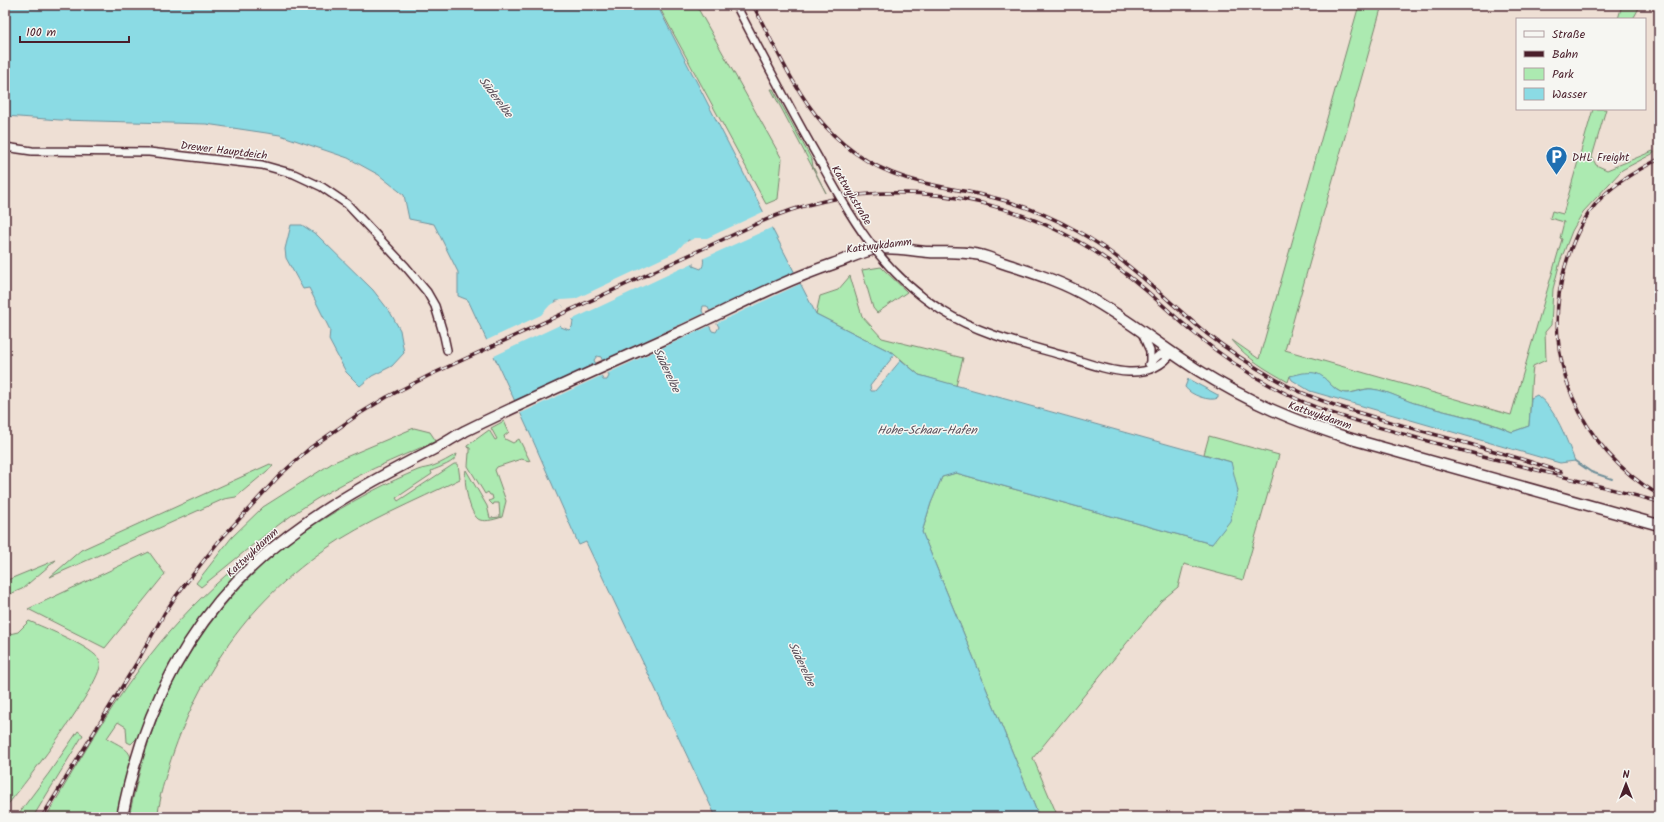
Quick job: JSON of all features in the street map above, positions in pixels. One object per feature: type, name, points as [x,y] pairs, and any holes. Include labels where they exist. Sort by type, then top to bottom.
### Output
[{"type":"main road","name":"Kattwykdamm","points":[[122,817],[138,751],[160,693],[176,664],[193,636],[213,609],[238,580],[273,547],[314,517],[408,462],[462,433],[798,276],[835,263],[862,256],[926,252],[943,253],[953,256],[1001,262],[1039,274],[1077,291],[1101,304],[1172,353],[1256,404],[1321,430],[1659,525]]},
{"type":"street","name":"Kattwykstraße","points":[[736,5],[800,127],[845,207],[868,242],[894,272],[931,303],[966,323],[989,333],[1125,373],[1138,372],[1148,366],[1154,369],[1167,360],[1172,353]]},
{"type":"street","name":"Drewer Hauptdeich","points":[[5,147],[32,152],[149,152],[262,165],[301,177],[322,187],[347,204],[423,287],[435,306],[447,350]]},
{"type":"street","points":[[1141,331],[1150,351],[1148,366]]},
{"type":"green space","points":[[658,5],[696,5],[782,159],[778,199],[766,204]]},
{"type":"green space","points":[[1359,5],[1382,5],[1285,350],[1511,415],[1562,239],[1560,238],[1564,222],[1550,218],[1552,211],[1563,214],[1593,110],[1606,110],[1592,157],[1596,165],[1607,170],[1653,151],[1654,153],[1622,170],[1583,212],[1572,231],[1560,262],[1553,289],[1551,325],[1545,332],[1546,360],[1533,366],[1529,426],[1512,432],[1490,423],[1415,403],[1378,390],[1368,389],[1344,393],[1334,388],[1325,379],[1290,376],[1288,382],[1244,353],[1232,340],[1259,359]]},
{"type":"green space","points":[[1622,5],[1639,8],[1634,18],[1618,18]]},
{"type":"green space","points":[[771,89],[773,89],[812,160],[813,167],[826,193]]},
{"type":"green space","points":[[881,267],[907,292],[877,313],[873,308],[862,270]]},
{"type":"green space","points":[[850,276],[862,316],[882,338],[963,358],[956,386],[919,375],[895,354],[816,314],[820,296],[838,290]]},
{"type":"green space","points":[[504,421],[509,432],[504,436],[505,439],[513,443],[519,439],[530,461],[521,459],[497,467],[495,470],[506,501],[502,517],[483,521],[476,517],[470,505],[465,481],[466,470],[487,506],[490,518],[500,517],[499,503],[494,503],[493,505],[489,501],[493,499],[492,495],[488,492],[485,494],[468,466],[470,448],[467,446],[489,430],[495,440],[497,439],[491,428]]},
{"type":"green space","points":[[414,428],[430,432],[436,441],[374,468],[329,491],[285,520],[201,587],[196,583],[232,537],[263,507],[334,462]]},
{"type":"green space","points":[[1209,436],[1279,455],[1243,580],[1184,564],[1178,587],[1161,601],[1033,758],[1058,817],[1039,817],[922,532],[931,503],[942,477],[956,473],[1212,544],[1231,462],[1204,454]]},
{"type":"green space","points":[[457,454],[454,460],[431,471],[432,474],[396,498],[398,501],[454,464],[458,464],[460,479],[356,530],[324,550],[293,574],[265,600],[241,628],[219,658],[200,690],[184,724],[171,760],[160,797],[157,817],[129,817],[149,740],[172,686],[188,656],[207,628],[250,577],[275,554],[302,533],[330,515],[384,485],[418,470],[436,465]]},
{"type":"green space","points":[[270,464],[273,466],[236,497],[224,499],[50,577],[81,550]]},
{"type":"green space","points":[[149,552],[165,574],[105,648],[28,609]]},
{"type":"green space","points":[[248,557],[251,561],[211,603],[199,618],[179,650],[161,684],[138,737],[131,744],[127,742],[126,727],[118,722],[107,738],[125,749],[130,755],[131,759],[117,817],[46,817],[99,728],[143,664],[190,609]]},
{"type":"green space","points":[[56,560],[22,589],[5,596],[5,581]]},
{"type":"green space","points":[[29,621],[89,650],[100,661],[99,671],[90,689],[61,734],[5,808],[5,635],[18,632]]},
{"type":"green space","points":[[78,731],[83,735],[33,817],[16,817],[49,773]]},
{"type":"water","points":[[5,5],[657,5],[816,314],[895,354],[870,386],[871,391],[875,391],[901,360],[919,375],[1231,462],[1238,491],[1230,521],[1212,544],[956,473],[942,477],[931,503],[922,532],[1039,817],[716,817],[586,542],[579,545],[531,436],[468,300],[458,296],[458,272],[434,224],[409,219],[404,195],[379,175],[348,158],[280,135],[206,124],[60,120],[5,116]],"holes":[[[688,240],[696,244],[703,257],[703,265],[701,269],[693,266],[693,263],[685,249]],[[556,301],[560,301],[573,321],[572,327],[569,330],[561,327],[554,311],[554,304]],[[703,306],[707,306],[719,327],[716,332],[712,331],[702,311]],[[597,356],[601,357],[609,376],[607,380],[603,380],[594,360]]]},
{"type":"water","points":[[291,225],[302,225],[317,235],[373,290],[390,312],[400,330],[404,353],[392,366],[372,376],[360,386],[346,372],[329,340],[330,330],[309,288],[303,289],[286,258],[285,249]]},
{"type":"water","points":[[1303,373],[1319,374],[1340,392],[1348,393],[1369,389],[1379,390],[1415,403],[1479,420],[1512,432],[1529,426],[1531,398],[1537,395],[1544,401],[1560,425],[1575,461],[1560,463],[1310,391],[1292,380],[1290,376]]},
{"type":"water","points":[[1188,379],[1218,395],[1218,398],[1210,399],[1191,393],[1185,387]]},
{"type":"pier","points":[[765,211],[773,227],[702,259],[695,245],[689,242],[687,249],[695,262],[569,321],[563,306],[557,303],[555,309],[562,324],[492,357],[485,341],[541,315],[550,305],[561,300],[575,299],[676,252],[684,243],[695,238],[707,238]]},
{"type":"pier","points":[[796,271],[802,283],[715,324],[709,311]]},
{"type":"pier","points":[[705,313],[712,325],[606,374],[601,361]]},
{"type":"pier","points":[[597,363],[603,375],[519,414],[513,402]]},
{"type":"waterway","points":[[1575,461],[1591,472],[1612,479]]},
{"type":"railway","points":[[753,5],[798,90],[835,137],[858,155],[886,171],[920,182],[1013,203],[1046,215],[1077,231],[1112,253],[1206,333],[1248,363],[1304,394],[1351,410],[1561,472]]},
{"type":"railway","points":[[1659,159],[1643,167],[1614,186],[1601,198],[1589,213],[1571,248],[1565,267],[1558,300],[1558,334],[1562,366],[1573,397],[1588,426],[1607,452],[1631,476],[1659,495]]},
{"type":"railway","points":[[42,817],[176,596],[219,541],[279,476],[310,448],[359,414],[387,397],[428,376],[762,221],[797,208],[824,201],[864,194],[904,193],[944,196],[983,203],[1021,215],[1058,231],[1093,251],[1135,281],[1185,326],[1218,352],[1256,378],[1297,399],[1324,410],[1367,424],[1659,502]]},
{"type":"place","name":"DHL Freight","points":[[1557,176]]},
{"type":"water label","name":"Süderelbe","points":[[496,97]]},
{"type":"water label","name":"Süderelbe","points":[[667,370]]},
{"type":"water label","name":"Hohe-Schaar-Hafen","points":[[927,430]]},
{"type":"water label","name":"Süderelbe","points":[[802,664]]}]
